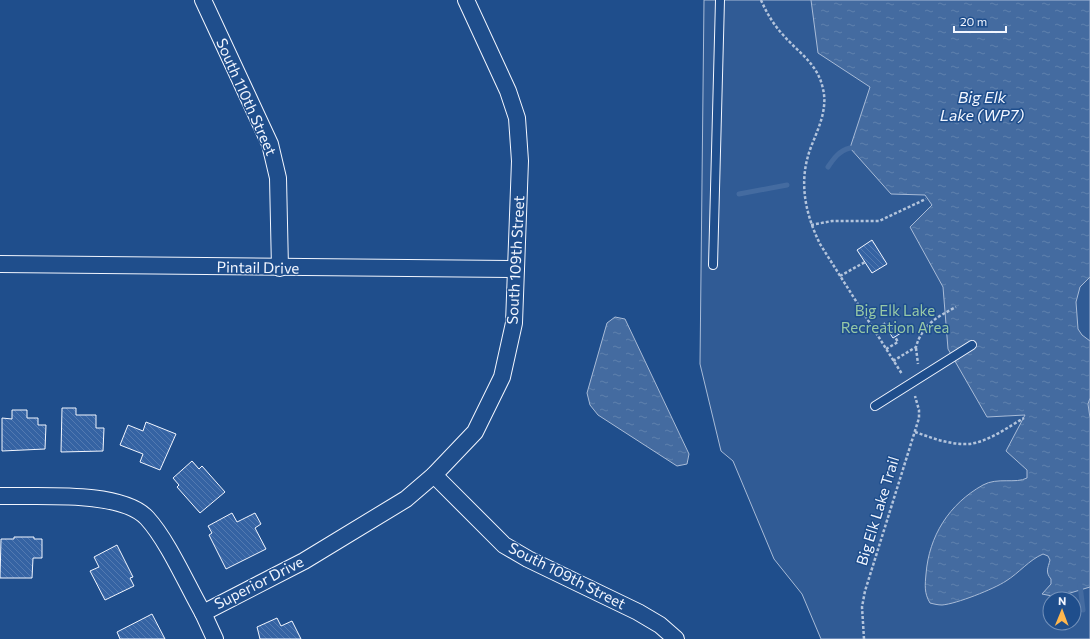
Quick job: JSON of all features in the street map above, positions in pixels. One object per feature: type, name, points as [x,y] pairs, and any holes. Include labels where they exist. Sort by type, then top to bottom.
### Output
[{"type":"street","name":"South 110th Street","points":[[203,0],[270,144],[278,178],[280,268]]},
{"type":"street","name":"South 109th Street","points":[[466,0],[508,91],[517,118],[520,161],[514,323],[502,377],[474,432],[434,475],[504,545],[528,559],[638,612],[660,625],[676,639]]},
{"type":"street","name":"Pintail Drive","points":[[0,264],[516,270]]},
{"type":"street","name":"Superior Drive","points":[[0,496],[104,498],[130,506],[146,517],[157,531],[203,613],[304,561],[406,499],[434,475]]},
{"type":"street","points":[[203,613],[215,639]]},
{"type":"lane","points":[[713,265],[720,0]]},
{"type":"lane","points":[[875,406],[972,345]]},
{"type":"path","points":[[761,0],[768,17],[817,71],[823,89],[824,109],[805,168],[805,207],[811,226],[820,244],[905,380]]},
{"type":"path","points":[[811,226],[832,221],[879,221],[926,199]]},
{"type":"path","points":[[840,276],[865,262]]},
{"type":"path","points":[[924,375],[917,360],[916,347],[922,332],[933,320],[956,307]]},
{"type":"path","points":[[874,330],[886,323],[889,328]]},
{"type":"path","points":[[886,349],[898,342],[895,337]]},
{"type":"path","points":[[893,361],[916,347]]},
{"type":"path","name":"Big Elk Lake Trail","points":[[864,639],[862,607],[865,591],[915,432],[920,410],[913,392]]},
{"type":"path","points":[[915,432],[947,442],[969,444],[991,436],[1024,418]]},
{"type":"green space","name":"Big Elk Lake Recreation Area","points":[[704,0],[1090,0],[1090,639],[821,639],[802,594],[774,559],[733,461],[721,451],[700,364]]},
{"type":"water","name":"Big Elk Lake (WP7)","points":[[811,0],[1090,0],[1090,277],[1080,287],[1076,302],[1078,329],[1082,335],[1090,341],[1090,398],[1088,404],[1090,418],[1090,587],[1077,591],[1045,591],[1051,584],[1051,579],[1048,572],[1050,560],[1048,556],[1043,554],[1006,581],[975,596],[942,605],[930,603],[925,585],[928,560],[936,534],[951,511],[971,493],[983,485],[994,481],[1023,480],[1027,478],[1027,470],[1006,451],[1025,415],[987,417],[948,349],[943,287],[910,227],[932,205],[925,195],[891,194],[850,148],[870,87],[818,53]]},
{"type":"water","points":[[615,317],[625,319],[689,454],[687,464],[677,466],[598,415],[590,405],[587,393],[607,323]]},
{"type":"building","points":[[872,240],[887,264],[872,273],[857,250]]},
{"type":"building","points":[[895,323],[901,333],[893,338],[887,329]]},
{"type":"building","points":[[62,408],[76,408],[76,415],[96,415],[96,428],[104,428],[103,451],[61,452]]},
{"type":"building","points":[[12,410],[27,410],[27,418],[38,418],[38,425],[46,425],[45,449],[2,451],[2,418],[12,419]]},
{"type":"building","points":[[146,422],[176,434],[160,470],[140,462],[143,454],[120,445],[128,425],[143,431]]},
{"type":"building","points":[[192,461],[199,469],[202,466],[225,492],[200,513],[177,487],[179,485],[173,478]]},
{"type":"building","points":[[232,513],[237,522],[255,513],[261,524],[255,528],[266,549],[226,569],[209,535],[212,533],[208,526]]},
{"type":"building","points":[[14,537],[34,537],[34,539],[42,539],[42,558],[33,558],[32,578],[0,578],[1,539],[14,539]]},
{"type":"building","points":[[117,545],[133,577],[130,578],[134,586],[105,600],[90,571],[99,567],[94,557]]},
{"type":"building","points":[[152,614],[165,639],[120,639],[117,632]]},
{"type":"building","points":[[277,618],[281,626],[292,621],[301,639],[260,639],[257,627]]},
{"type":"waterway","points":[[828,167],[837,155],[850,148]]},
{"type":"waterway","points":[[739,194],[787,185]]},
{"type":"waterway","points":[[1080,585],[1083,610]]}]
